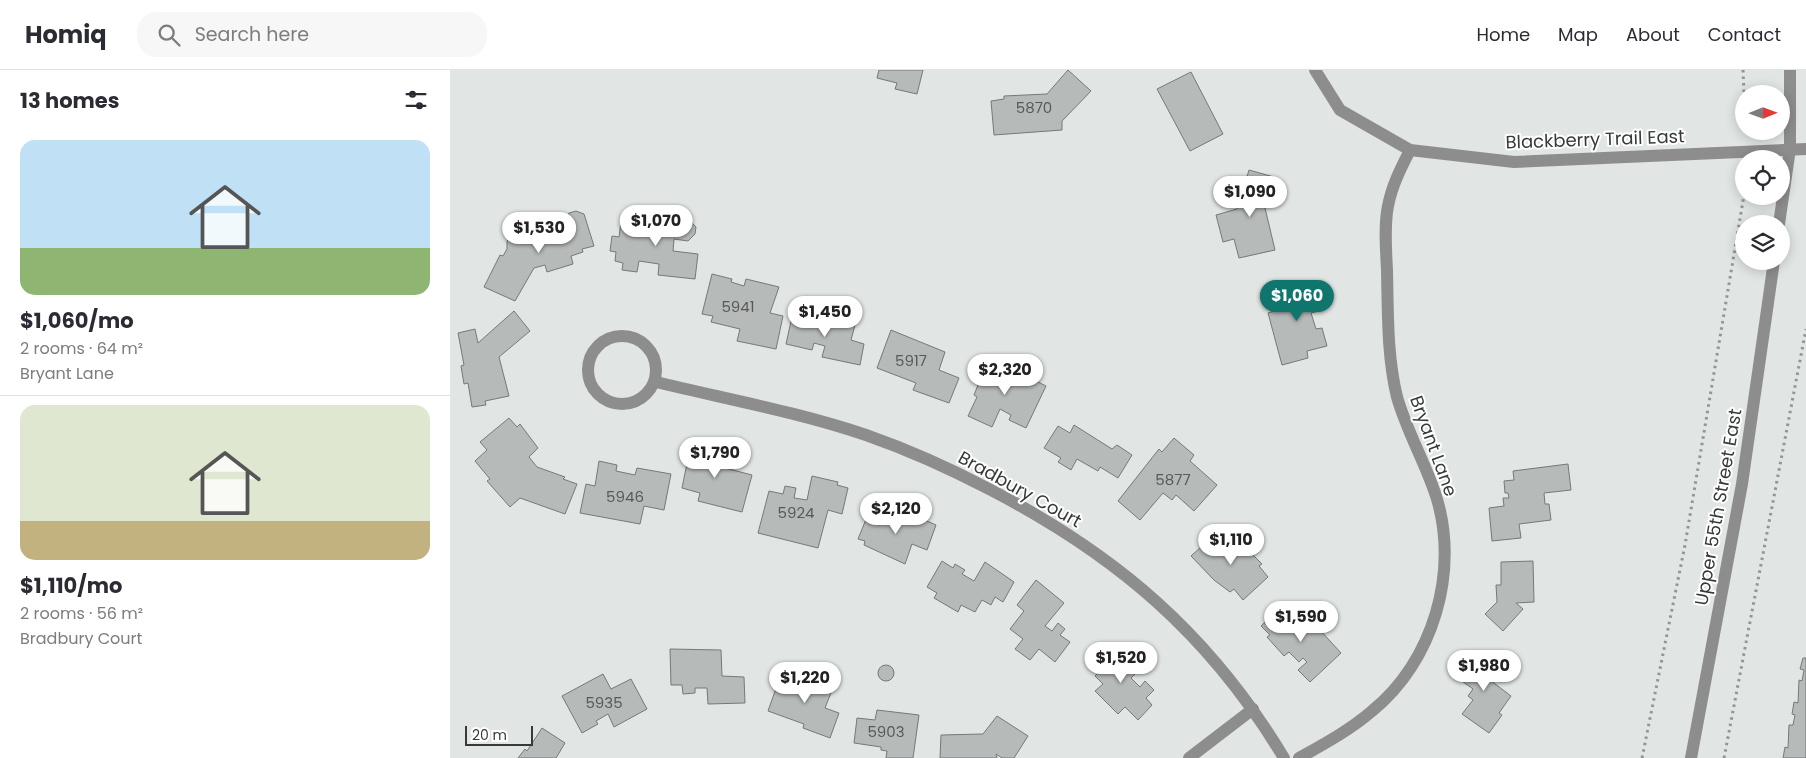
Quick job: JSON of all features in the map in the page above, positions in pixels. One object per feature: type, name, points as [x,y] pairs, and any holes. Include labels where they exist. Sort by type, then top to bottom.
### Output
[{"type":"street","name":"Blackberry Trail East","points":[[1315,70],[1340,110],[1410,150],[1514,162],[1806,149]]},
{"type":"street","points":[[1780,215],[1790,149],[1790,70]]},
{"type":"street","name":"Bryant Lane","points":[[1299,758],[1341,734],[1373,711],[1401,682],[1422,650],[1437,613],[1443,574],[1444,535],[1436,496],[1408,430],[1390,362],[1386,232],[1388,207],[1394,182],[1410,150]]},
{"type":"street","name":"Upper 55th Street East","points":[[1691,758],[1742,484],[1773,270]]},
{"type":"street","points":[[619,334],[642,340],[657,362],[656,382],[637,402],[610,403],[595,393],[587,375],[589,357],[604,340],[619,334]]},
{"type":"street","name":"Bradbury Court","points":[[656,382],[866,435],[943,466],[1023,507],[1066,532],[1141,586],[1207,651],[1253,709],[1284,758]]},
{"type":"street","points":[[1189,758],[1253,709]]},
{"type":"path","points":[[1743,70],[1744,85]]},
{"type":"path","points":[[1642,758],[1685,545],[1742,205]]},
{"type":"path","points":[[1724,758],[1806,329]]},
{"type":"building","points":[[879,70],[923,70],[917,94],[895,89],[897,83],[877,78]]},
{"type":"building","points":[[1068,70],[1091,91],[1062,121],[1062,130],[994,135],[991,101],[1004,99],[1004,96],[1047,94]]},
{"type":"building","points":[[1191,72],[1223,134],[1190,151],[1157,89]]},
{"type":"building","points":[[1249,170],[1274,177],[1265,208],[1275,250],[1239,258],[1234,239],[1223,242],[1216,215],[1237,209]]},
{"type":"building","points":[[576,211],[584,214],[594,246],[582,249],[583,252],[571,256],[573,264],[547,272],[545,265],[534,268],[515,301],[484,287],[500,255],[503,256],[507,249],[507,241],[511,237],[525,236],[524,233],[565,222],[569,213]]},
{"type":"building","points":[[644,217],[677,222],[682,219],[689,220],[696,227],[695,234],[688,241],[674,239],[673,251],[698,254],[695,279],[658,275],[659,264],[639,261],[637,272],[622,270],[623,263],[615,261],[616,252],[610,251],[612,236],[619,237],[621,222],[643,225]]},
{"type":"building","points":[[712,274],[732,279],[731,282],[744,286],[746,279],[779,287],[770,313],[783,316],[776,349],[737,341],[740,329],[711,322],[713,316],[702,314]]},
{"type":"building","points":[[1314,281],[1323,310],[1311,313],[1316,329],[1322,328],[1327,346],[1307,351],[1308,358],[1282,365],[1268,313],[1277,310],[1272,292]]},
{"type":"building","points":[[514,311],[530,331],[499,357],[509,396],[485,401],[486,405],[472,407],[468,383],[464,384],[461,366],[464,365],[458,333],[475,329],[478,343]]},
{"type":"building","points":[[793,312],[855,325],[851,340],[864,344],[860,365],[822,357],[825,346],[814,343],[812,350],[786,344]]},
{"type":"building","points":[[891,330],[945,352],[939,370],[959,378],[949,403],[913,390],[916,383],[877,368]]},
{"type":"building","points":[[993,358],[1008,365],[1005,371],[1028,382],[1030,378],[1046,386],[1026,428],[1009,420],[1011,415],[1000,409],[992,427],[968,416],[977,397],[974,395],[984,370],[987,371]]},
{"type":"building","points":[[509,418],[517,427],[520,424],[538,448],[529,457],[537,467],[565,477],[563,479],[577,484],[565,514],[520,498],[510,507],[487,481],[490,479],[475,461],[487,450],[480,442]]},
{"type":"building","points":[[1074,425],[1112,449],[1117,445],[1132,455],[1118,478],[1100,467],[1098,471],[1077,459],[1071,470],[1058,462],[1061,458],[1044,448],[1058,426],[1070,433]]},
{"type":"building","points":[[1174,438],[1194,455],[1190,461],[1217,485],[1194,511],[1176,495],[1172,500],[1163,493],[1140,520],[1118,501],[1159,449],[1162,452]]},
{"type":"building","points":[[691,444],[729,454],[725,468],[752,475],[742,512],[698,501],[700,493],[682,488]]},
{"type":"building","points":[[599,461],[617,465],[616,471],[635,475],[637,468],[671,474],[664,510],[644,506],[640,524],[580,513],[586,484],[595,486]]},
{"type":"building","points":[[1568,464],[1571,490],[1544,493],[1545,504],[1549,504],[1551,520],[1519,524],[1521,538],[1492,541],[1489,508],[1504,506],[1503,498],[1509,498],[1508,493],[1505,493],[1504,481],[1514,480],[1513,471]]},
{"type":"building","points":[[812,476],[838,482],[837,485],[848,488],[842,514],[828,510],[818,548],[758,533],[769,491],[783,494],[785,486],[796,488],[794,498],[807,500]]},
{"type":"building","points":[[882,509],[889,512],[886,518],[902,524],[907,512],[936,525],[927,550],[912,544],[905,564],[864,545],[865,541],[858,539],[869,512],[879,516]]},
{"type":"building","points":[[1231,533],[1262,564],[1259,566],[1268,577],[1243,600],[1234,589],[1230,592],[1214,580],[1191,556],[1209,540],[1215,548]]},
{"type":"building","points":[[942,561],[953,568],[955,564],[965,570],[962,574],[974,581],[985,562],[1014,582],[1003,602],[995,597],[991,605],[982,600],[975,612],[961,605],[958,612],[934,598],[937,593],[927,587]]},
{"type":"building","points":[[1533,561],[1534,602],[1516,603],[1523,609],[1503,631],[1485,614],[1497,602],[1496,585],[1501,585],[1501,562]]},
{"type":"building","points":[[1036,580],[1064,603],[1045,626],[1052,631],[1058,623],[1065,629],[1060,635],[1070,642],[1055,662],[1039,649],[1030,660],[1015,649],[1023,639],[1010,629],[1024,611],[1017,605]]},
{"type":"building","points":[[1281,607],[1298,625],[1308,617],[1341,653],[1310,682],[1298,670],[1307,662],[1303,658],[1299,662],[1289,652],[1284,656],[1267,637],[1270,635],[1261,626]]},
{"type":"building","points":[[1113,645],[1138,671],[1131,678],[1140,687],[1145,681],[1154,690],[1146,698],[1152,705],[1138,720],[1125,707],[1118,714],[1095,691],[1103,684],[1095,676],[1100,671],[1093,664]]},
{"type":"building","points":[[670,649],[721,650],[722,676],[744,677],[745,703],[708,704],[707,688],[695,688],[695,693],[683,694],[682,685],[671,685]]},
{"type":"building","points":[[1479,650],[1500,666],[1490,680],[1511,696],[1499,713],[1502,715],[1489,733],[1462,714],[1473,700],[1468,696],[1473,689],[1459,679]]},
{"type":"building","points":[[1803,658],[1806,658],[1806,758],[1783,758],[1785,747],[1788,748],[1789,725],[1793,725],[1795,715],[1792,714],[1794,702],[1798,703],[1799,680],[1802,681],[1804,670],[1800,669]]},
{"type":"building","points":[[883,665],[889,665],[894,670],[892,679],[883,681],[878,676],[878,670]]},
{"type":"building","points":[[799,673],[834,685],[825,708],[839,713],[830,738],[803,728],[804,724],[768,711],[780,677],[796,682]]},
{"type":"building","points":[[603,674],[611,689],[631,679],[647,709],[614,727],[608,714],[596,721],[598,724],[582,733],[562,696]]},
{"type":"building","points":[[877,710],[919,715],[913,758],[886,758],[887,751],[881,750],[881,747],[854,743],[857,718],[875,720]]},
{"type":"building","points":[[997,716],[1028,736],[1014,758],[1002,758],[996,754],[997,758],[940,758],[941,735],[983,734]]},
{"type":"building","points":[[542,728],[565,743],[556,758],[518,758],[525,749],[527,751]]}]
